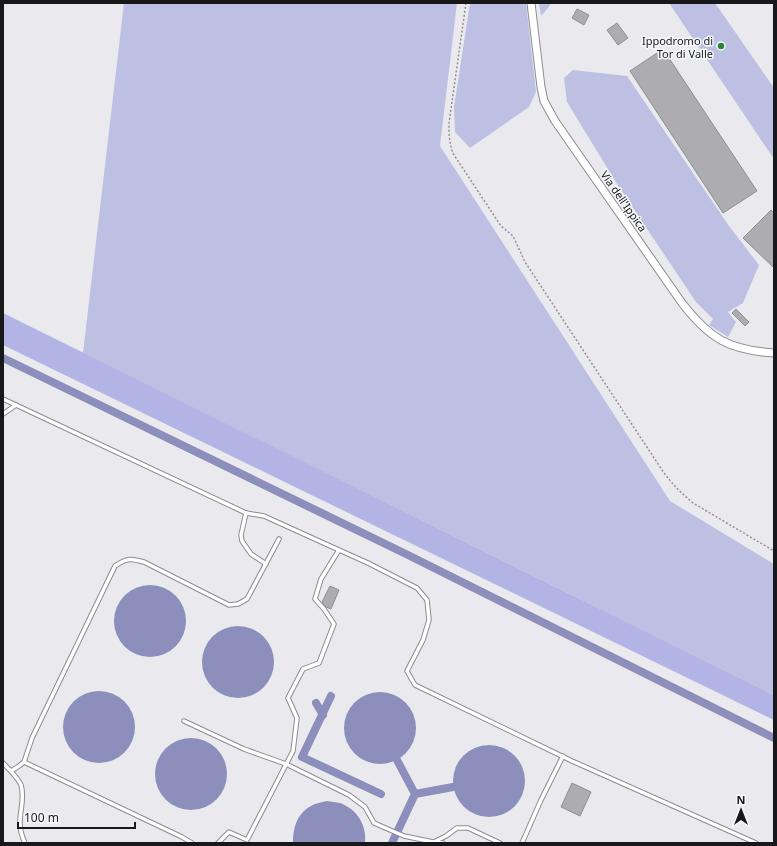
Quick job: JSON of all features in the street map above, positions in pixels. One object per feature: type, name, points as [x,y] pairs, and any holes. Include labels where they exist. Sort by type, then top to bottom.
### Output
[{"type":"street","name":"Via dell'Ippica","points":[[531,3],[541,90],[548,109],[559,127],[682,304],[700,324],[719,339],[732,346],[746,350],[774,354]]},
{"type":"lane","points":[[3,399],[246,513],[264,516],[368,563],[417,588],[427,600],[429,620],[423,640],[407,671],[415,685],[563,756],[756,843]]},
{"type":"lane","points":[[3,414],[16,405]]},
{"type":"lane","points":[[246,513],[241,535],[242,541],[251,554],[266,564]]},
{"type":"lane","points":[[11,771],[24,762],[32,738],[115,566],[125,560],[135,559],[229,605],[238,604],[247,599],[279,539]]},
{"type":"lane","points":[[218,843],[229,832],[247,840],[293,751],[297,718],[288,698],[303,669],[320,663],[334,624],[315,599],[321,580],[339,550]]},
{"type":"lane","points":[[184,721],[244,749],[286,764],[349,795],[365,807],[374,823],[404,836],[443,843]]},
{"type":"lane","points":[[522,843],[540,800],[563,756]]},
{"type":"lane","points":[[24,762],[192,843]]},
{"type":"lane","points":[[3,763],[21,784],[22,796],[19,823],[25,843]]},
{"type":"lane","points":[[433,842],[446,836],[457,828],[468,828],[500,843]]},
{"type":"path","points":[[466,3],[449,123],[449,139],[454,155],[501,226],[513,236],[525,262],[667,476],[682,494],[693,503],[774,550]]},
{"type":"shaded area","points":[[124,3],[457,3],[440,146],[670,501],[774,564],[774,695],[83,353]]},
{"type":"shaded area","points":[[470,3],[526,3],[536,92],[529,107],[470,148],[455,132],[454,107]]},
{"type":"shaded area","points":[[539,3],[551,3],[541,16]]},
{"type":"shaded area","name":"Ippodromo di Tor di Valle","points":[[669,3],[715,3],[774,88],[774,159]]},
{"type":"shaded area","points":[[573,70],[627,76],[729,226],[759,265],[743,303],[728,312],[736,322],[728,337],[709,325],[713,319],[696,302],[617,184],[567,102],[564,78]]},
{"type":"shaded area","points":[[3,313],[774,695],[774,720],[3,345]]},
{"type":"shaded area","points":[[143,585],[157,585],[176,595],[186,614],[186,628],[176,647],[157,657],[143,657],[124,647],[114,628],[114,614],[124,595]]},
{"type":"shaded area","points":[[231,626],[245,626],[264,636],[274,655],[274,669],[264,688],[245,698],[231,698],[212,688],[202,669],[202,655],[212,636]]},
{"type":"shaded area","points":[[92,691],[106,691],[125,701],[135,720],[135,734],[125,753],[106,763],[92,763],[73,753],[63,734],[63,720],[73,701]]},
{"type":"shaded area","points":[[380,692],[394,695],[406,702],[413,714],[416,728],[413,742],[406,754],[394,761],[380,764],[366,761],[354,754],[347,742],[344,728],[347,714],[354,702],[366,695]]},
{"type":"shaded area","points":[[184,738],[198,738],[217,748],[227,767],[227,781],[217,800],[198,810],[184,810],[165,800],[155,781],[155,767],[165,748]]},
{"type":"shaded area","points":[[482,745],[496,745],[515,755],[525,774],[525,788],[515,807],[496,817],[482,817],[463,807],[453,788],[453,774],[463,755]]},
{"type":"shaded area","points":[[327,801],[340,803],[346,806],[360,818],[364,830],[365,843],[293,843],[295,825],[304,811],[315,804]]},
{"type":"building","points":[[577,9],[589,15],[584,25],[572,18]]},
{"type":"building","points":[[617,23],[628,38],[618,45],[607,30]]},
{"type":"building","points":[[663,49],[757,191],[723,213],[630,71]]},
{"type":"building","points":[[771,210],[774,213],[774,268],[743,238]]},
{"type":"building","points":[[736,309],[749,322],[745,326],[732,313]]},
{"type":"building","points":[[330,586],[339,590],[331,609],[326,607],[322,602]]},
{"type":"building","points":[[572,783],[591,792],[580,816],[561,807]]},
{"type":"waterway","points":[[3,358],[408,555],[774,738]]},
{"type":"waterway","points":[[331,696],[302,757],[381,794]]},
{"type":"waterway","points":[[316,703],[323,715]]},
{"type":"waterway","points":[[392,843],[415,794],[397,760]]},
{"type":"waterway","points":[[415,794],[453,787]]},
{"type":"place","name":"Ippodromo di Tor di Valle","points":[[721,46]]}]
